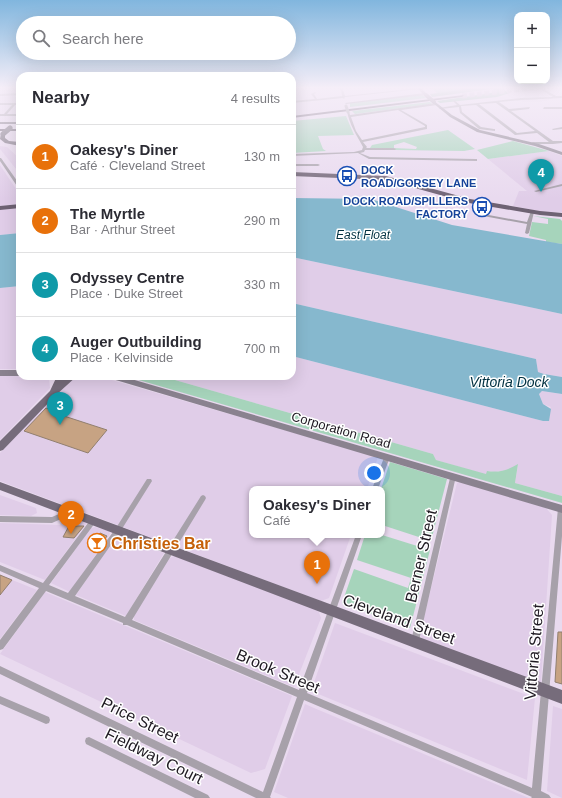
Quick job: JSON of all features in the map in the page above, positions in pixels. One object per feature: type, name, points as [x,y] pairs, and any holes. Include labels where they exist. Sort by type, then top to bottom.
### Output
[{"type":"highway","points":[[4,130],[16,131]]},
{"type":"highway","points":[[296,174],[386,178],[469,201],[532,212],[562,215]]},
{"type":"highway","points":[[0,208],[16,206]]},
{"type":"main road","points":[[468,124],[479,131],[533,143],[562,154]]},
{"type":"main road","points":[[16,126],[4,130],[3,140],[16,144]]},
{"type":"main road","points":[[0,373],[16,373]]},
{"type":"main road","points":[[53,393],[59,380]]},
{"type":"main road","points":[[0,447],[53,393],[68,380]]},
{"type":"main road","name":"Corporation Road","points":[[126,380],[561,508]]},
{"type":"main road","name":"Cleveland Street","points":[[0,486],[562,697]]},
{"type":"street","points":[[353,124],[355,131],[363,141],[366,147],[365,149]]},
{"type":"street","points":[[363,141],[426,128],[426,126],[423,124]]},
{"type":"street","points":[[476,124],[483,130],[494,130]]},
{"type":"street","points":[[505,124],[518,134],[539,132]]},
{"type":"street","points":[[528,124],[553,143]]},
{"type":"street","points":[[553,129],[562,128]]},
{"type":"street","points":[[533,143],[562,142]]},
{"type":"street","points":[[359,153],[365,149],[394,149]]},
{"type":"street","points":[[296,154],[359,153],[369,158],[476,160]]},
{"type":"street","points":[[0,160],[16,182]]},
{"type":"street","points":[[296,165],[318,163],[317,175]]},
{"type":"street","points":[[536,191],[562,185]]},
{"type":"street","points":[[527,233],[532,212]]},
{"type":"street","points":[[478,214],[529,223]]},
{"type":"street","points":[[376,486],[387,457]]},
{"type":"street","name":"Berner Street","points":[[415,641],[453,476]]},
{"type":"street","points":[[70,597],[118,530],[149,481]]},
{"type":"street","points":[[126,622],[203,498]]},
{"type":"street","name":"Vittoria Street","points":[[536,796],[561,508]]},
{"type":"street","points":[[0,519],[52,520],[70,512]]},
{"type":"street","points":[[0,646],[93,521]]},
{"type":"street","points":[[266,798],[358,538]]},
{"type":"street","name":"Brook Street","points":[[0,568],[302,695],[536,796],[546,798]]},
{"type":"street","name":"Price Street","points":[[0,670],[266,798]]},
{"type":"street","points":[[0,700],[46,720]]},
{"type":"street","name":"Fieldway Court","points":[[89,741],[205,798]]},
{"type":"shaded area","points":[[0,146],[7,147],[16,155],[16,169],[0,149]]},
{"type":"shaded area","points":[[549,151],[562,156],[562,212],[549,213],[513,206],[519,191],[527,191],[488,159]]},
{"type":"shaded area","points":[[0,165],[16,189],[16,204],[0,206]]},
{"type":"shaded area","points":[[16,208],[16,233],[0,235],[0,210]]},
{"type":"shaded area","points":[[296,258],[562,314],[562,377],[538,372],[536,359],[296,304]]},
{"type":"shaded area","points":[[16,286],[16,369],[0,369],[0,288]]},
{"type":"shaded area","points":[[296,357],[543,421],[551,407],[543,404],[539,394],[542,391],[562,394],[562,496],[515,483],[518,465],[508,470],[495,472],[488,471],[487,475],[436,460],[433,454],[175,380],[296,380]]},
{"type":"shaded area","points":[[0,376],[16,376],[16,380],[49,380],[50,388],[0,440]]},
{"type":"shaded area","points":[[72,380],[112,380],[378,457],[368,486],[249,486],[249,538],[350,538],[329,598],[321,601],[0,481],[0,453],[65,384]]},
{"type":"shaded area","points":[[460,482],[546,508],[552,515],[541,683],[422,639],[420,633],[457,483]]},
{"type":"shaded area","points":[[0,495],[36,508],[37,513],[31,516],[0,515]]},
{"type":"shaded area","points":[[69,516],[87,523],[45,580],[0,562],[0,523],[60,525],[63,518]]},
{"type":"shaded area","points":[[95,527],[109,531],[110,534],[70,592],[51,583],[91,528]]},
{"type":"shaded area","points":[[120,535],[164,553],[126,616],[76,595],[115,537]]},
{"type":"shaded area","points":[[174,556],[318,610],[321,618],[294,687],[134,620],[134,615],[168,559]]},
{"type":"shaded area","points":[[0,575],[37,590],[0,639]]},
{"type":"shaded area","points":[[45,592],[292,696],[265,769],[251,773],[0,654]]},
{"type":"shaded area","points":[[335,623],[535,698],[527,780],[311,691]]},
{"type":"shaded area","points":[[305,704],[529,798],[288,798],[274,792]]},
{"type":"shaded area","points":[[553,706],[562,709],[562,798],[547,791]]},
{"type":"green space","points":[[296,124],[349,124],[354,135],[318,136],[323,149],[326,151],[296,153]]},
{"type":"green space","points":[[448,130],[475,149],[464,151],[395,150],[394,148],[370,148],[372,145]],"holes":[[[404,142],[417,147],[416,149],[394,148],[394,145]]]},
{"type":"green space","points":[[513,141],[549,151],[488,159],[477,150]]},
{"type":"green space","points":[[533,216],[560,219],[562,221],[562,244],[546,242],[546,240],[529,236],[532,222],[548,224],[548,219]]},
{"type":"green space","points":[[139,380],[175,380],[433,454],[436,460],[486,474],[487,471],[496,472],[511,468],[518,464],[515,483],[562,496],[562,503]]},
{"type":"green space","points":[[390,462],[447,479],[431,541],[385,526],[385,486],[382,486]]},
{"type":"green space","points":[[385,536],[430,550],[410,628],[342,603],[354,569],[408,588],[411,578],[357,560],[364,538],[385,538]]},
{"type":"water","name":"East Float","points":[[296,198],[371,199],[452,225],[562,244],[562,314],[296,258]]},
{"type":"water","points":[[16,233],[16,286],[0,288],[0,235]]},
{"type":"water","name":"Vittoria Dock","points":[[296,304],[536,359],[538,372],[562,377],[562,394],[542,391],[539,394],[543,404],[551,409],[549,421],[543,421],[296,357]]},
{"type":"building","points":[[46,408],[66,414],[64,416],[107,430],[88,453],[24,431]]},
{"type":"building","points":[[69,526],[84,526],[74,538],[63,537]]},
{"type":"building","name":"Christies Bar","points":[[100,533],[107,536],[97,551],[89,548]]},
{"type":"building","points":[[0,575],[12,580],[0,595]]},
{"type":"building","points":[[558,632],[562,632],[562,684],[555,682]]},
{"type":"place","name":"DOCK ROAD/GORSEY LANE","points":[[347,176]]},
{"type":"place","name":"Auger Outbuilding","points":[[541,192]]},
{"type":"place","name":"DOCK ROAD/SPILLERS FACTORY","points":[[482,207]]},
{"type":"place","name":"Odyssey Centre","points":[[60,425]]},
{"type":"place","name":"The Myrtle","points":[[71,534]]},
{"type":"place","name":"Christies Bar","points":[[97,543]]},
{"type":"place","name":"Oakesy's Diner","points":[[317,584]]}]
